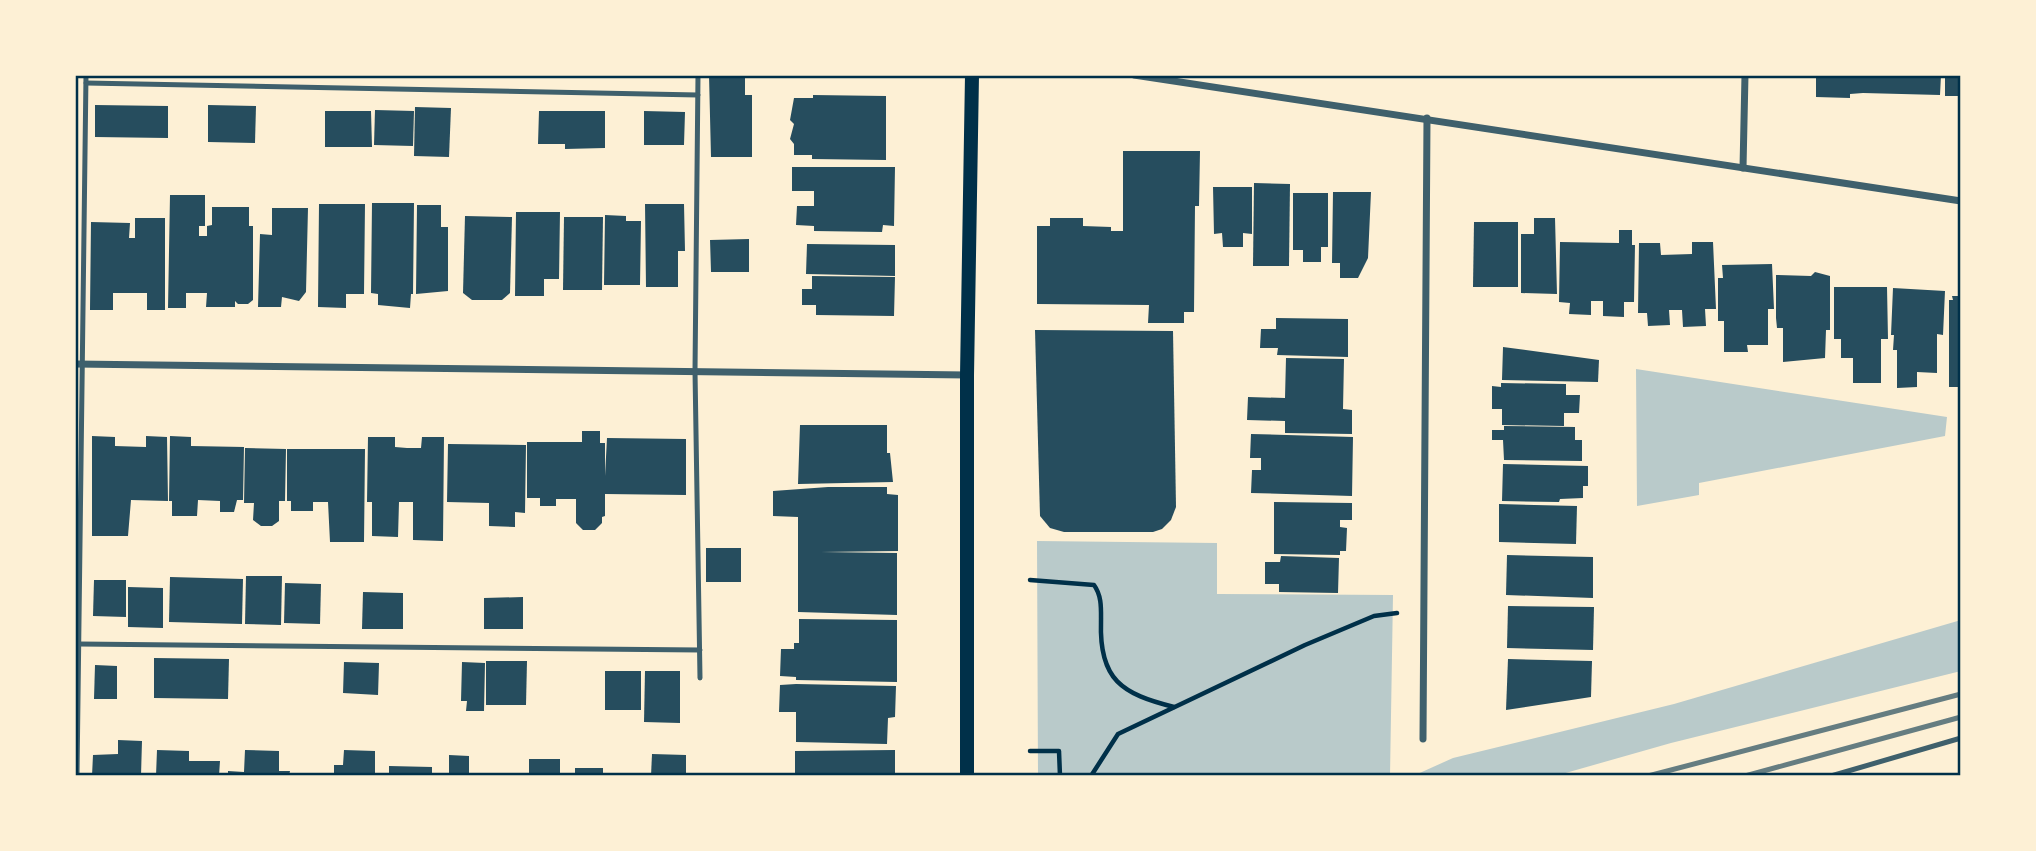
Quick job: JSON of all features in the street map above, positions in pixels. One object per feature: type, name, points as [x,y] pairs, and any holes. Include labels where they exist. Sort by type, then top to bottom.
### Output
[{"type":"main road","points":[[967,776],[967,375],[972,75]]},
{"type":"street","points":[[1134,75],[1961,201]]},
{"type":"street","points":[[1742,168],[1745,75]]},
{"type":"street","points":[[1423,739],[1427,118]]},
{"type":"street","points":[[79,364],[967,375]]},
{"type":"lane","points":[[77,776],[79,364],[86,75]]},
{"type":"lane","points":[[698,75],[695,370],[700,678]]},
{"type":"lane","points":[[86,83],[698,95]]},
{"type":"lane","points":[[79,643],[700,650]]},
{"type":"lane","points":[[1831,776],[1961,738]]},
{"type":"path","points":[[1030,580],[1094,585],[1100,598],[1101,646],[1109,673],[1129,692],[1174,708]]},
{"type":"path","points":[[1091,776],[1118,734],[1374,616],[1396,613]]},
{"type":"path","points":[[1030,751],[1059,751],[1059,776]]},
{"type":"shaded area","points":[[1636,369],[1947,417],[1945,436],[1699,483],[1699,495],[1637,506]]},
{"type":"shaded area","points":[[1037,541],[1217,543],[1217,594],[1393,595],[1390,776],[1038,776]]},
{"type":"shaded area","points":[[1961,620],[1961,671],[1671,743],[1555,776],[1413,776],[1453,758],[1674,704]]},
{"type":"building","points":[[709,75],[745,75],[745,95],[752,95],[752,157],[711,157]]},
{"type":"building","points":[[1816,75],[1941,75],[1940,95],[1863,93],[1850,94],[1850,98],[1816,97]]},
{"type":"building","points":[[1945,75],[1961,75],[1961,96],[1945,96]]},
{"type":"building","points":[[813,95],[886,96],[886,160],[812,159],[812,155],[794,155],[794,144],[790,139],[794,124],[790,120],[794,98],[813,98]]},
{"type":"building","points":[[95,105],[168,106],[168,138],[95,137]]},
{"type":"building","points":[[208,105],[256,106],[255,143],[208,142]]},
{"type":"building","points":[[415,107],[451,108],[449,157],[414,156]]},
{"type":"building","points":[[375,110],[414,111],[413,146],[374,145]]},
{"type":"building","points":[[325,111],[371,111],[372,147],[325,147]]},
{"type":"building","points":[[539,111],[605,111],[605,148],[565,149],[565,144],[538,144]]},
{"type":"building","points":[[644,111],[685,112],[684,145],[644,145]]},
{"type":"building","points":[[1123,151],[1200,151],[1199,206],[1195,206],[1194,312],[1184,312],[1184,323],[1148,323],[1149,305],[1037,304],[1037,226],[1050,226],[1050,218],[1083,218],[1083,226],[1111,227],[1111,231],[1123,231]]},
{"type":"building","points":[[792,167],[895,167],[894,226],[883,225],[882,232],[814,231],[814,226],[796,225],[797,206],[814,206],[814,191],[792,191]]},
{"type":"building","points":[[1254,183],[1290,184],[1289,266],[1253,266]]},
{"type":"building","points":[[1213,187],[1252,187],[1252,234],[1243,233],[1243,247],[1223,247],[1222,233],[1214,234]]},
{"type":"building","points":[[1333,192],[1371,192],[1368,258],[1358,278],[1340,278],[1340,263],[1332,263]]},
{"type":"building","points":[[1293,193],[1328,193],[1328,247],[1321,247],[1321,262],[1303,262],[1303,250],[1293,250]]},
{"type":"building","points":[[170,195],[205,195],[205,226],[199,226],[199,236],[207,236],[207,226],[212,225],[212,207],[249,207],[249,226],[253,226],[253,300],[248,304],[238,304],[235,301],[235,307],[206,307],[207,293],[186,293],[186,308],[168,308]]},
{"type":"building","points":[[372,203],[414,203],[413,294],[410,308],[378,305],[378,294],[371,293]]},
{"type":"building","points":[[319,204],[365,204],[364,294],[346,294],[346,308],[318,307]]},
{"type":"building","points":[[645,204],[684,204],[685,251],[678,251],[678,287],[646,287]]},
{"type":"building","points":[[417,205],[441,205],[441,227],[448,227],[448,291],[416,294]]},
{"type":"building","points":[[272,208],[308,208],[306,292],[299,301],[282,297],[281,307],[258,307],[260,234],[272,235]]},
{"type":"building","points":[[516,212],[560,212],[559,279],[544,279],[544,296],[515,296]]},
{"type":"building","points":[[605,215],[626,216],[626,221],[641,221],[640,285],[604,285]]},
{"type":"building","points":[[465,216],[512,217],[510,293],[502,300],[472,300],[463,293]]},
{"type":"building","points":[[564,217],[603,217],[602,290],[563,290]]},
{"type":"building","points":[[135,218],[165,218],[165,310],[147,310],[147,293],[113,293],[113,310],[90,310],[91,222],[130,223],[129,238],[135,238]]},
{"type":"building","points":[[1534,218],[1555,218],[1557,294],[1521,293],[1521,234],[1534,234]]},
{"type":"building","points":[[1474,222],[1518,222],[1518,287],[1473,287]]},
{"type":"building","points":[[1619,230],[1632,230],[1632,245],[1635,245],[1634,302],[1624,302],[1624,317],[1603,316],[1603,301],[1591,301],[1591,315],[1569,314],[1570,303],[1559,302],[1560,242],[1619,243]]},
{"type":"building","points":[[749,239],[749,272],[711,272],[710,240]]},
{"type":"building","points":[[1692,242],[1713,242],[1716,309],[1705,309],[1706,326],[1683,327],[1682,310],[1669,310],[1670,325],[1648,326],[1647,313],[1638,313],[1639,243],[1660,243],[1661,255],[1692,254]]},
{"type":"building","points":[[807,244],[895,245],[895,276],[806,274]]},
{"type":"building","points":[[1772,264],[1774,309],[1768,309],[1768,345],[1747,345],[1748,352],[1724,352],[1724,321],[1718,321],[1718,278],[1723,278],[1722,265]]},
{"type":"building","points":[[1815,272],[1830,276],[1830,330],[1826,330],[1825,358],[1783,362],[1783,328],[1777,328],[1776,318],[1776,275],[1811,276]]},
{"type":"building","points":[[812,276],[895,277],[894,316],[816,315],[816,305],[802,305],[802,289],[812,289]]},
{"type":"building","points":[[1834,287],[1887,287],[1888,339],[1881,339],[1881,383],[1853,383],[1853,358],[1841,358],[1841,339],[1834,339]]},
{"type":"building","points":[[1893,288],[1945,291],[1943,335],[1937,334],[1937,373],[1917,372],[1917,387],[1897,388],[1897,350],[1893,350],[1894,335],[1891,335]]},
{"type":"building","points":[[1952,296],[1961,296],[1961,387],[1949,387],[1949,300],[1953,300]]},
{"type":"building","points":[[1276,318],[1348,319],[1348,357],[1277,355],[1278,348],[1260,348],[1261,329],[1276,329]]},
{"type":"building","points":[[1035,330],[1173,331],[1176,507],[1171,520],[1162,529],[1153,532],[1064,532],[1050,528],[1040,516]]},
{"type":"building","points":[[1503,347],[1599,360],[1598,382],[1502,380]]},
{"type":"building","points":[[1286,358],[1344,359],[1343,409],[1352,410],[1352,434],[1285,433],[1285,421],[1247,420],[1248,397],[1285,398]]},
{"type":"building","points":[[1501,383],[1566,384],[1566,395],[1580,395],[1579,413],[1564,413],[1564,426],[1502,425],[1502,409],[1492,409],[1492,386],[1501,387]]},
{"type":"building","points":[[800,425],[887,425],[887,453],[890,453],[893,482],[798,484]]},
{"type":"building","points":[[1504,426],[1575,427],[1575,440],[1582,440],[1582,461],[1504,460],[1503,440],[1492,440],[1492,430],[1504,430]]},
{"type":"building","points":[[582,431],[600,431],[600,443],[605,443],[605,476],[607,438],[686,439],[686,495],[605,494],[605,516],[595,530],[583,530],[576,523],[576,499],[556,499],[556,506],[540,506],[540,498],[527,498],[527,442],[582,442]]},
{"type":"building","points":[[1251,434],[1353,437],[1352,496],[1251,493],[1252,470],[1261,470],[1261,458],[1250,458]]},
{"type":"building","points":[[92,436],[115,437],[115,446],[146,447],[146,436],[167,437],[168,501],[131,500],[128,536],[92,536]]},
{"type":"building","points":[[170,436],[191,437],[191,446],[244,447],[243,500],[237,500],[234,512],[220,512],[220,501],[198,500],[197,516],[172,516],[172,501],[169,501]]},
{"type":"building","points":[[368,437],[395,437],[395,447],[421,448],[422,437],[444,437],[443,541],[413,540],[413,502],[399,502],[398,537],[372,536],[372,502],[367,502]]},
{"type":"building","points":[[448,444],[526,445],[525,513],[515,512],[515,527],[489,526],[489,503],[447,502]]},
{"type":"building","points":[[245,448],[286,449],[285,501],[279,501],[279,521],[272,526],[261,526],[253,520],[254,503],[244,503]]},
{"type":"building","points":[[287,449],[365,449],[364,542],[330,542],[328,502],[313,502],[313,511],[291,511],[291,501],[287,501]]},
{"type":"building","points":[[1503,464],[1588,466],[1588,486],[1583,486],[1583,498],[1560,499],[1559,502],[1502,501]]},
{"type":"building","points":[[887,487],[887,494],[898,495],[898,551],[821,552],[897,553],[897,615],[798,612],[798,517],[773,516],[773,491]]},
{"type":"building","points":[[1274,502],[1352,503],[1352,520],[1340,520],[1340,527],[1347,528],[1346,551],[1340,551],[1340,555],[1274,554]]},
{"type":"building","points":[[1499,504],[1577,506],[1576,544],[1499,542]]},
{"type":"building","points":[[706,548],[741,548],[741,582],[706,582]]},
{"type":"building","points":[[1507,555],[1593,557],[1593,598],[1506,595]]},
{"type":"building","points":[[1281,556],[1339,558],[1338,593],[1279,592],[1279,584],[1265,584],[1265,562],[1280,562]]},
{"type":"building","points":[[246,576],[282,576],[281,625],[245,624]]},
{"type":"building","points":[[170,577],[243,579],[242,624],[169,622]]},
{"type":"building","points":[[94,580],[126,580],[126,617],[93,616]]},
{"type":"building","points":[[285,583],[321,584],[320,624],[284,623]]},
{"type":"building","points":[[128,587],[163,588],[163,628],[128,627]]},
{"type":"building","points":[[363,592],[403,593],[403,629],[362,629]]},
{"type":"building","points":[[523,597],[523,629],[484,629],[484,598]]},
{"type":"building","points":[[1508,606],[1594,607],[1593,650],[1507,648]]},
{"type":"building","points":[[799,619],[897,620],[897,682],[796,680],[796,677],[780,676],[781,649],[794,649],[794,643],[799,643]]},
{"type":"building","points":[[154,658],[229,659],[228,699],[154,698]]},
{"type":"building","points":[[1508,659],[1592,661],[1591,697],[1506,710]]},
{"type":"building","points":[[486,661],[527,661],[526,705],[486,705]]},
{"type":"building","points":[[344,662],[379,663],[378,695],[343,693]]},
{"type":"building","points":[[462,662],[485,663],[484,711],[466,711],[467,701],[461,701]]},
{"type":"building","points":[[95,665],[117,666],[117,699],[94,699]]},
{"type":"building","points":[[605,671],[641,671],[641,710],[605,710]]},
{"type":"building","points":[[645,671],[680,671],[680,723],[644,722]]},
{"type":"building","points":[[780,685],[896,686],[895,717],[888,718],[887,744],[796,742],[796,712],[779,712]]},
{"type":"building","points":[[118,740],[142,741],[141,776],[92,776],[93,755],[118,754]]},
{"type":"building","points":[[157,750],[189,751],[189,761],[220,761],[219,776],[156,776]]},
{"type":"building","points":[[245,750],[279,751],[279,771],[290,771],[289,776],[228,776],[228,771],[244,772]]},
{"type":"building","points":[[344,750],[375,751],[375,776],[313,776],[313,773],[334,773],[334,765],[343,765]]},
{"type":"building","points":[[895,750],[895,776],[795,776],[795,751]]},
{"type":"building","points":[[652,754],[686,755],[686,776],[651,776]]},
{"type":"building","points":[[449,755],[469,756],[469,776],[449,776]]},
{"type":"building","points":[[529,759],[560,759],[560,776],[529,776]]},
{"type":"building","points":[[389,766],[432,767],[432,776],[389,776]]},
{"type":"building","points":[[575,768],[603,768],[603,776],[575,776]]},
{"type":"railway","points":[[1648,776],[1961,694]]},
{"type":"railway","points":[[1745,776],[1961,717]]}]
